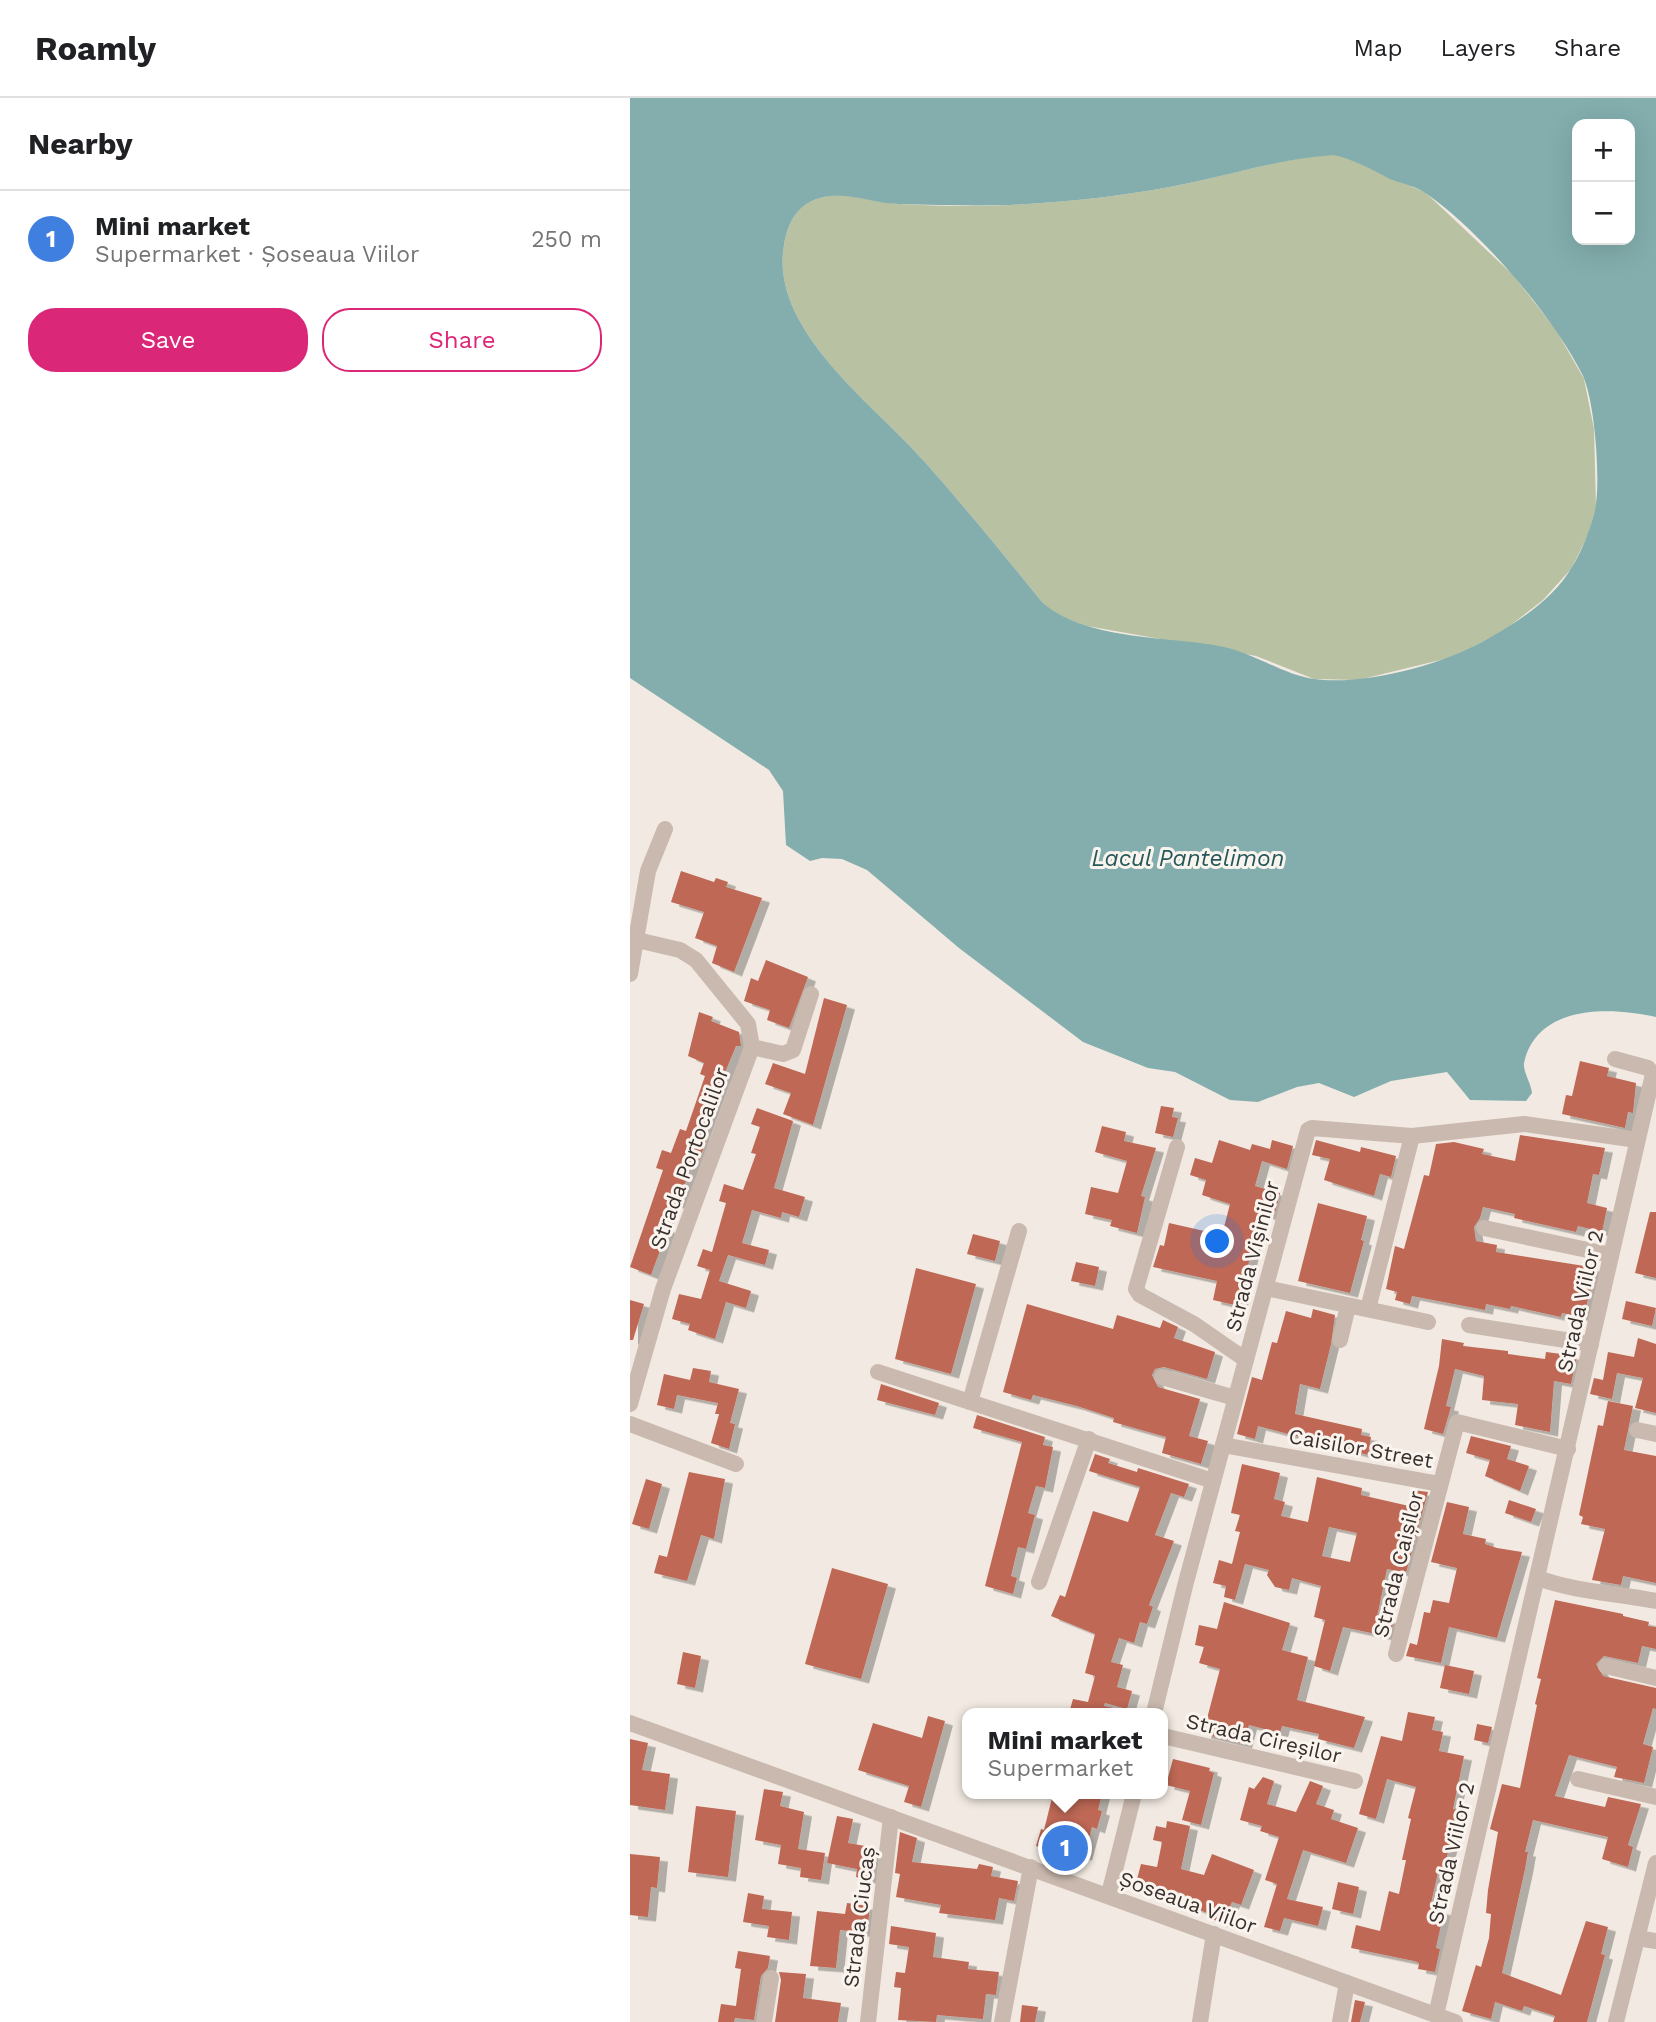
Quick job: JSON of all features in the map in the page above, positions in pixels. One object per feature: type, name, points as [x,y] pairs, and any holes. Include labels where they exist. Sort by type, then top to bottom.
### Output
[{"type":"street","points":[[630,974],[648,871],[665,829]]},
{"type":"street","name":"Strada Portocalilor","points":[[630,1404],[663,1289],[752,1047],[748,1024],[695,960],[680,950],[637,940]]},
{"type":"street","name":"Strada Portocalilor","points":[[752,1047],[783,1054],[793,1050],[811,994]]},
{"type":"street","name":"Strada Viilor 2","points":[[1436,2015],[1653,1073],[1648,1068],[1615,1059]]},
{"type":"street","name":"Strada Vișinilor","points":[[1155,1708],[1213,1481],[1308,1130],[1312,1128],[1412,1136],[1524,1124],[1637,1140]]},
{"type":"street","points":[[1368,1310],[1412,1136]]},
{"type":"street","points":[[1177,1147],[1136,1289],[1140,1296],[1194,1324],[1246,1360]]},
{"type":"street","points":[[1484,1228],[1611,1255]]},
{"type":"street","points":[[970,1402],[1019,1231]]},
{"type":"street","points":[[1266,1288],[1428,1322]]},
{"type":"street","points":[[1340,1340],[1348,1306]]},
{"type":"street","points":[[1469,1325],[1591,1343]]},
{"type":"street","points":[[878,1372],[1213,1481]]},
{"type":"street","points":[[1162,1377],[1235,1398]]},
{"type":"street","name":"Caisilor Street","points":[[1223,1445],[1440,1484],[1457,1422],[1567,1448]]},
{"type":"street","points":[[630,1424],[736,1464]]},
{"type":"street","points":[[1637,1430],[1656,1434]]},
{"type":"street","points":[[1039,1582],[1089,1439]]},
{"type":"street","name":"Strada Caișilor","points":[[1396,1654],[1440,1484]]},
{"type":"street","points":[[1538,1578],[1577,1591],[1597,1589],[1656,1601]]},
{"type":"street","points":[[1606,1666],[1656,1678]]},
{"type":"street","name":"Șoseaua Viilor","points":[[630,1723],[1455,2022]]},
{"type":"street","name":"Strada Cireșilor","points":[[1168,1737],[1355,1782]]},
{"type":"street","points":[[1578,1779],[1656,1797]]},
{"type":"street","points":[[1109,1895],[1133,1799]]},
{"type":"street","name":"Strada Ciucaș","points":[[868,2022],[891,1817]]},
{"type":"street","points":[[1616,2022],[1656,1863]]},
{"type":"street","points":[[1002,2022],[1031,1867]]},
{"type":"street","points":[[1200,2022],[1213,1934]]},
{"type":"street","points":[[1637,1938],[1656,1941]]},
{"type":"street","points":[[764,2022],[771,1978]]},
{"type":"street","points":[[1340,2022],[1347,1983]]},
{"type":"green space","points":[[1334,154],[1360,161],[1390,178],[1425,192],[1513,275],[1556,330],[1584,379],[1594,429],[1596,507],[1588,535],[1571,569],[1543,600],[1507,628],[1457,656],[1358,680],[1314,679],[1256,656],[1087,626],[1056,615],[1042,602],[923,460],[830,364],[809,336],[793,307],[784,276],[784,245],[792,220],[804,206],[821,198],[843,196],[888,203],[954,206],[1056,202],[1149,191],[1281,162]]},
{"type":"water","name":"Lacul Pantelimon","points":[[630,98],[1656,98],[1656,1017],[1597,1012],[1559,1020],[1544,1030],[1532,1044],[1524,1063],[1532,1093],[1526,1101],[1470,1100],[1447,1072],[1391,1081],[1354,1097],[1319,1083],[1297,1087],[1258,1102],[1230,1100],[1175,1072],[1148,1068],[1083,1042],[959,948],[867,870],[842,859],[822,858],[810,861],[786,845],[783,791],[769,770],[630,678]],"holes":[[[1334,155],[1423,191],[1470,230],[1514,277],[1554,328],[1583,376],[1591,404],[1596,442],[1595,510],[1583,546],[1555,590],[1532,610],[1495,635],[1445,658],[1401,672],[1355,679],[1314,679],[1290,673],[1231,649],[1102,630],[1059,614],[1042,602],[923,460],[830,364],[809,336],[793,307],[784,276],[784,245],[792,220],[804,206],[821,198],[843,196],[888,203],[941,205],[1056,202],[1149,191],[1316,157]]]},
{"type":"building","points":[[681,871],[714,882],[716,878],[728,882],[726,887],[762,898],[734,972],[712,963],[717,946],[695,938],[704,912],[671,902]]},
{"type":"building","points":[[766,960],[808,977],[789,1028],[767,1020],[770,1010],[744,1001],[751,978],[758,981]]},
{"type":"building","points":[[824,998],[847,1005],[813,1125],[783,1114],[791,1093],[765,1084],[773,1063],[805,1074]]},
{"type":"building","points":[[699,1012],[713,1017],[711,1021],[739,1032],[741,1046],[736,1046],[701,1136],[707,1138],[699,1161],[693,1159],[678,1205],[671,1202],[663,1227],[668,1229],[651,1275],[630,1267],[663,1170],[656,1168],[662,1150],[671,1153],[680,1129],[686,1131],[705,1076],[700,1074],[704,1063],[688,1056]]},
{"type":"building","points":[[1580,1061],[1609,1068],[1607,1076],[1636,1083],[1633,1113],[1628,1112],[1625,1128],[1562,1114],[1566,1095],[1572,1096]]},
{"type":"building","points":[[1161,1106],[1174,1108],[1172,1117],[1178,1118],[1173,1137],[1155,1133]]},
{"type":"building","points":[[757,1108],[793,1121],[774,1188],[805,1197],[799,1217],[782,1212],[781,1218],[752,1210],[742,1243],[769,1250],[765,1265],[728,1255],[719,1281],[751,1291],[746,1308],[726,1302],[715,1339],[688,1330],[690,1324],[672,1319],[679,1294],[701,1299],[710,1270],[697,1266],[703,1249],[712,1252],[726,1203],[719,1201],[724,1184],[743,1190],[756,1154],[751,1153],[760,1127],[751,1124]]},
{"type":"building","points":[[1102,1126],[1126,1132],[1124,1141],[1156,1148],[1141,1196],[1145,1197],[1137,1233],[1110,1226],[1112,1220],[1085,1214],[1091,1187],[1118,1193],[1127,1161],[1095,1152]]},
{"type":"building","points":[[1520,1135],[1605,1148],[1599,1175],[1593,1174],[1587,1203],[1607,1208],[1602,1232],[1578,1226],[1576,1232],[1514,1218],[1515,1214],[1483,1207],[1474,1227],[1476,1241],[1497,1245],[1496,1252],[1597,1268],[1583,1317],[1562,1313],[1561,1317],[1511,1306],[1510,1309],[1486,1304],[1485,1310],[1412,1296],[1410,1304],[1395,1300],[1397,1292],[1386,1289],[1395,1246],[1404,1249],[1424,1175],[1429,1176],[1436,1144],[1454,1142],[1484,1149],[1482,1154],[1515,1161]]},
{"type":"building","points":[[1219,1140],[1250,1150],[1252,1144],[1270,1149],[1272,1140],[1293,1146],[1287,1169],[1262,1161],[1255,1186],[1280,1193],[1275,1213],[1270,1212],[1269,1216],[1260,1213],[1239,1306],[1213,1300],[1217,1281],[1153,1267],[1160,1245],[1164,1246],[1169,1223],[1222,1235],[1230,1204],[1202,1195],[1206,1180],[1190,1175],[1195,1158],[1212,1163]]},
{"type":"building","points":[[1316,1140],[1360,1152],[1361,1147],[1396,1156],[1391,1177],[1380,1174],[1374,1196],[1324,1180],[1330,1159],[1312,1155]]},
{"type":"building","points":[[1318,1203],[1367,1216],[1361,1240],[1364,1241],[1350,1293],[1298,1281]]},
{"type":"building","points":[[1650,1212],[1656,1212],[1656,1278],[1635,1273]]},
{"type":"building","points":[[973,1234],[1000,1241],[995,1261],[967,1254]]},
{"type":"building","points":[[1076,1262],[1099,1267],[1095,1286],[1071,1281]]},
{"type":"building","points":[[916,1268],[976,1284],[951,1374],[895,1359]]},
{"type":"building","points":[[630,1300],[644,1304],[633,1340],[630,1340]]},
{"type":"building","points":[[1626,1301],[1656,1308],[1652,1326],[1622,1319]]},
{"type":"building","points":[[1027,1304],[1113,1329],[1117,1315],[1160,1328],[1163,1320],[1178,1327],[1174,1338],[1215,1352],[1207,1379],[1164,1367],[1155,1369],[1152,1375],[1158,1387],[1200,1399],[1189,1436],[1208,1441],[1201,1464],[1162,1453],[1166,1437],[1113,1422],[1114,1418],[1033,1395],[1031,1400],[1003,1392]]},
{"type":"building","points":[[1313,1309],[1335,1315],[1331,1344],[1320,1389],[1300,1384],[1295,1414],[1362,1429],[1361,1435],[1371,1437],[1368,1455],[1258,1426],[1255,1439],[1237,1434],[1252,1377],[1262,1380],[1272,1342],[1277,1343],[1286,1311],[1311,1318]]},
{"type":"building","points":[[1638,1338],[1656,1344],[1656,1413],[1635,1408],[1643,1378],[1617,1373],[1612,1399],[1590,1394],[1594,1378],[1603,1380],[1608,1352],[1634,1357]]},
{"type":"building","points":[[1442,1339],[1464,1343],[1463,1346],[1508,1351],[1508,1354],[1545,1359],[1546,1352],[1577,1356],[1571,1384],[1554,1381],[1550,1432],[1515,1425],[1518,1404],[1482,1400],[1484,1376],[1455,1369],[1446,1406],[1451,1407],[1443,1434],[1424,1429],[1439,1366]]},
{"type":"building","points":[[693,1368],[711,1371],[709,1382],[739,1389],[730,1423],[735,1424],[729,1449],[711,1443],[719,1414],[715,1414],[718,1403],[677,1395],[674,1409],[657,1405],[664,1374],[690,1380]]},
{"type":"building","points":[[881,1384],[939,1403],[935,1415],[877,1400]]},
{"type":"building","points":[[1608,1401],[1633,1406],[1624,1450],[1656,1456],[1656,1583],[1623,1576],[1621,1585],[1592,1580],[1605,1529],[1581,1524],[1583,1517],[1579,1515],[1598,1425],[1603,1426]]},
{"type":"building","points":[[977,1415],[1045,1437],[1043,1445],[1053,1447],[1045,1488],[1036,1486],[1028,1513],[1035,1515],[1026,1549],[1018,1547],[1011,1576],[1017,1578],[1013,1594],[985,1586],[1022,1442],[973,1428]]},
{"type":"building","points":[[1471,1436],[1511,1446],[1507,1459],[1529,1466],[1520,1491],[1485,1476],[1490,1460],[1466,1453]]},
{"type":"building","points":[[1095,1454],[1110,1459],[1108,1463],[1137,1472],[1138,1468],[1189,1484],[1184,1497],[1171,1493],[1155,1535],[1174,1541],[1149,1605],[1153,1607],[1147,1624],[1140,1622],[1134,1643],[1119,1638],[1111,1662],[1123,1665],[1117,1687],[1132,1691],[1127,1708],[1105,1703],[1104,1706],[1114,1708],[1070,1708],[1073,1699],[1088,1702],[1095,1676],[1085,1673],[1095,1634],[1051,1616],[1060,1595],[1065,1597],[1093,1511],[1128,1522],[1140,1487],[1089,1471]]},
{"type":"building","points":[[1242,1464],[1280,1473],[1274,1499],[1285,1502],[1281,1516],[1308,1522],[1317,1477],[1362,1488],[1361,1495],[1409,1506],[1413,1490],[1428,1492],[1406,1573],[1387,1569],[1377,1617],[1394,1620],[1390,1637],[1343,1627],[1330,1671],[1314,1666],[1325,1620],[1314,1617],[1321,1586],[1292,1578],[1289,1590],[1275,1587],[1267,1575],[1269,1570],[1245,1564],[1235,1600],[1224,1597],[1226,1586],[1213,1583],[1219,1560],[1232,1564],[1240,1532],[1235,1531],[1240,1515],[1231,1513]],"holes":[[[1329,1527],[1357,1533],[1350,1562],[1322,1556]]]},
{"type":"building","points":[[689,1472],[725,1479],[714,1539],[701,1535],[687,1581],[654,1573],[659,1555],[667,1557]]},
{"type":"building","points":[[646,1479],[662,1484],[649,1529],[632,1524]]},
{"type":"building","points":[[1509,1500],[1536,1509],[1531,1522],[1505,1513]]},
{"type":"building","points":[[1447,1502],[1469,1507],[1463,1534],[1486,1539],[1485,1544],[1497,1548],[1522,1552],[1497,1638],[1449,1627],[1441,1663],[1406,1656],[1410,1643],[1417,1645],[1424,1612],[1430,1613],[1433,1600],[1449,1603],[1457,1568],[1431,1562]]},
{"type":"building","points":[[832,1568],[888,1584],[861,1679],[805,1664]]},
{"type":"building","points":[[1555,1600],[1623,1614],[1656,1627],[1656,1649],[1642,1646],[1638,1663],[1604,1656],[1596,1664],[1603,1676],[1656,1688],[1656,1709],[1653,1708],[1643,1744],[1653,1747],[1644,1783],[1614,1777],[1617,1767],[1569,1755],[1555,1796],[1605,1807],[1608,1797],[1641,1804],[1628,1845],[1633,1847],[1628,1867],[1602,1859],[1608,1837],[1533,1820],[1525,1852],[1528,1852],[1525,1869],[1502,1973],[1561,1995],[1586,1921],[1608,1927],[1601,1954],[1605,1955],[1587,2022],[1553,2022],[1555,2016],[1524,2006],[1522,2011],[1495,2002],[1491,2019],[1462,2011],[1476,1965],[1481,1967],[1489,1938],[1491,1914],[1486,1913],[1498,1832],[1490,1829],[1502,1784],[1520,1788],[1537,1705],[1535,1704],[1541,1679],[1537,1678]]},
{"type":"building","points":[[1224,1602],[1290,1623],[1282,1650],[1308,1657],[1297,1700],[1365,1717],[1354,1748],[1318,1739],[1319,1734],[1282,1726],[1280,1733],[1249,1725],[1244,1744],[1203,1734],[1220,1669],[1199,1663],[1204,1647],[1195,1645],[1199,1625],[1217,1629]]},
{"type":"building","points":[[683,1652],[701,1656],[695,1688],[677,1684]]},
{"type":"building","points":[[1445,1665],[1474,1671],[1469,1694],[1440,1688]]},
{"type":"building","points":[[1408,1712],[1435,1717],[1432,1730],[1443,1732],[1439,1751],[1464,1756],[1453,1809],[1458,1810],[1444,1869],[1439,1868],[1430,1908],[1444,1911],[1436,1948],[1440,1949],[1435,1972],[1418,1969],[1419,1963],[1414,1961],[1351,1948],[1356,1925],[1380,1931],[1389,1891],[1399,1894],[1406,1860],[1402,1860],[1411,1819],[1408,1818],[1416,1787],[1387,1779],[1376,1819],[1359,1814],[1381,1736],[1402,1741]]},
{"type":"building","points":[[928,1716],[945,1721],[921,1807],[904,1802],[909,1786],[858,1770],[873,1723],[922,1738]]},
{"type":"building","points":[[1477,1724],[1492,1727],[1488,1743],[1474,1740]]},
{"type":"building","points":[[630,1739],[648,1743],[642,1770],[670,1774],[665,1810],[630,1805]]},
{"type":"building","points":[[1173,1759],[1210,1768],[1209,1771],[1214,1773],[1201,1825],[1182,1820],[1190,1791],[1168,1786]]},
{"type":"building","points":[[1263,1777],[1274,1781],[1267,1804],[1296,1812],[1310,1781],[1323,1786],[1316,1804],[1334,1810],[1331,1819],[1358,1828],[1346,1863],[1303,1850],[1287,1899],[1323,1907],[1318,1926],[1284,1918],[1280,1931],[1264,1927],[1277,1884],[1265,1880],[1279,1837],[1260,1831],[1262,1826],[1240,1820],[1249,1787],[1254,1789]]},
{"type":"building","points":[[764,1789],[783,1792],[780,1806],[804,1812],[798,1849],[825,1853],[821,1880],[800,1877],[801,1868],[778,1864],[781,1845],[755,1840]]},
{"type":"building","points":[[1052,1799],[1101,1799],[1098,1810],[1102,1811],[1097,1829],[1092,1827],[1084,1856],[1036,1846],[1041,1829],[1044,1830]]},
{"type":"building","points":[[696,1806],[736,1811],[728,1877],[688,1872]]},
{"type":"building","points":[[837,1816],[853,1819],[848,1843],[877,1848],[873,1880],[856,1877],[857,1869],[827,1863]]},
{"type":"building","points":[[1167,1821],[1190,1826],[1181,1869],[1204,1875],[1212,1854],[1254,1870],[1241,1905],[1232,1902],[1223,1924],[1208,1917],[1210,1914],[1179,1902],[1182,1893],[1136,1883],[1141,1864],[1157,1867],[1162,1842],[1153,1840],[1156,1826],[1166,1828]]},
{"type":"building","points":[[900,1832],[917,1838],[912,1862],[977,1869],[979,1864],[993,1867],[991,1876],[1018,1881],[1014,1901],[999,1898],[995,1920],[939,1913],[941,1905],[896,1897],[900,1874],[895,1873]]},
{"type":"building","points":[[630,1854],[660,1857],[657,1888],[651,1887],[648,1917],[630,1915]]},
{"type":"building","points":[[1338,1882],[1359,1887],[1353,1914],[1332,1909]]},
{"type":"building","points":[[748,1893],[764,1896],[762,1909],[792,1912],[789,1940],[767,1937],[769,1926],[743,1922]]},
{"type":"building","points":[[847,1903],[870,1906],[867,1933],[840,1930],[836,1968],[810,1966],[817,1911],[845,1914]]},
{"type":"building","points":[[891,1926],[936,1933],[933,1957],[969,1962],[968,1969],[999,1972],[996,1995],[986,1994],[983,2019],[937,2015],[936,2022],[898,2020],[901,1988],[894,1987],[896,1972],[905,1973],[909,1947],[889,1944]]},
{"type":"building","points":[[738,1951],[770,1956],[768,1968],[761,1976],[754,2020],[735,2018],[734,2022],[718,2022],[721,2004],[736,2006],[741,1969],[735,1968]]},
{"type":"building","points":[[779,1972],[806,1974],[803,1998],[841,2003],[838,2022],[775,2022],[781,1980]]},
{"type":"building","points":[[1355,2000],[1365,2002],[1360,2022],[1351,2022]]},
{"type":"building","points":[[1022,2005],[1038,2007],[1035,2022],[1020,2022]]},
{"type":"place","name":"Mini market","points":[[1065,1848]]}]
